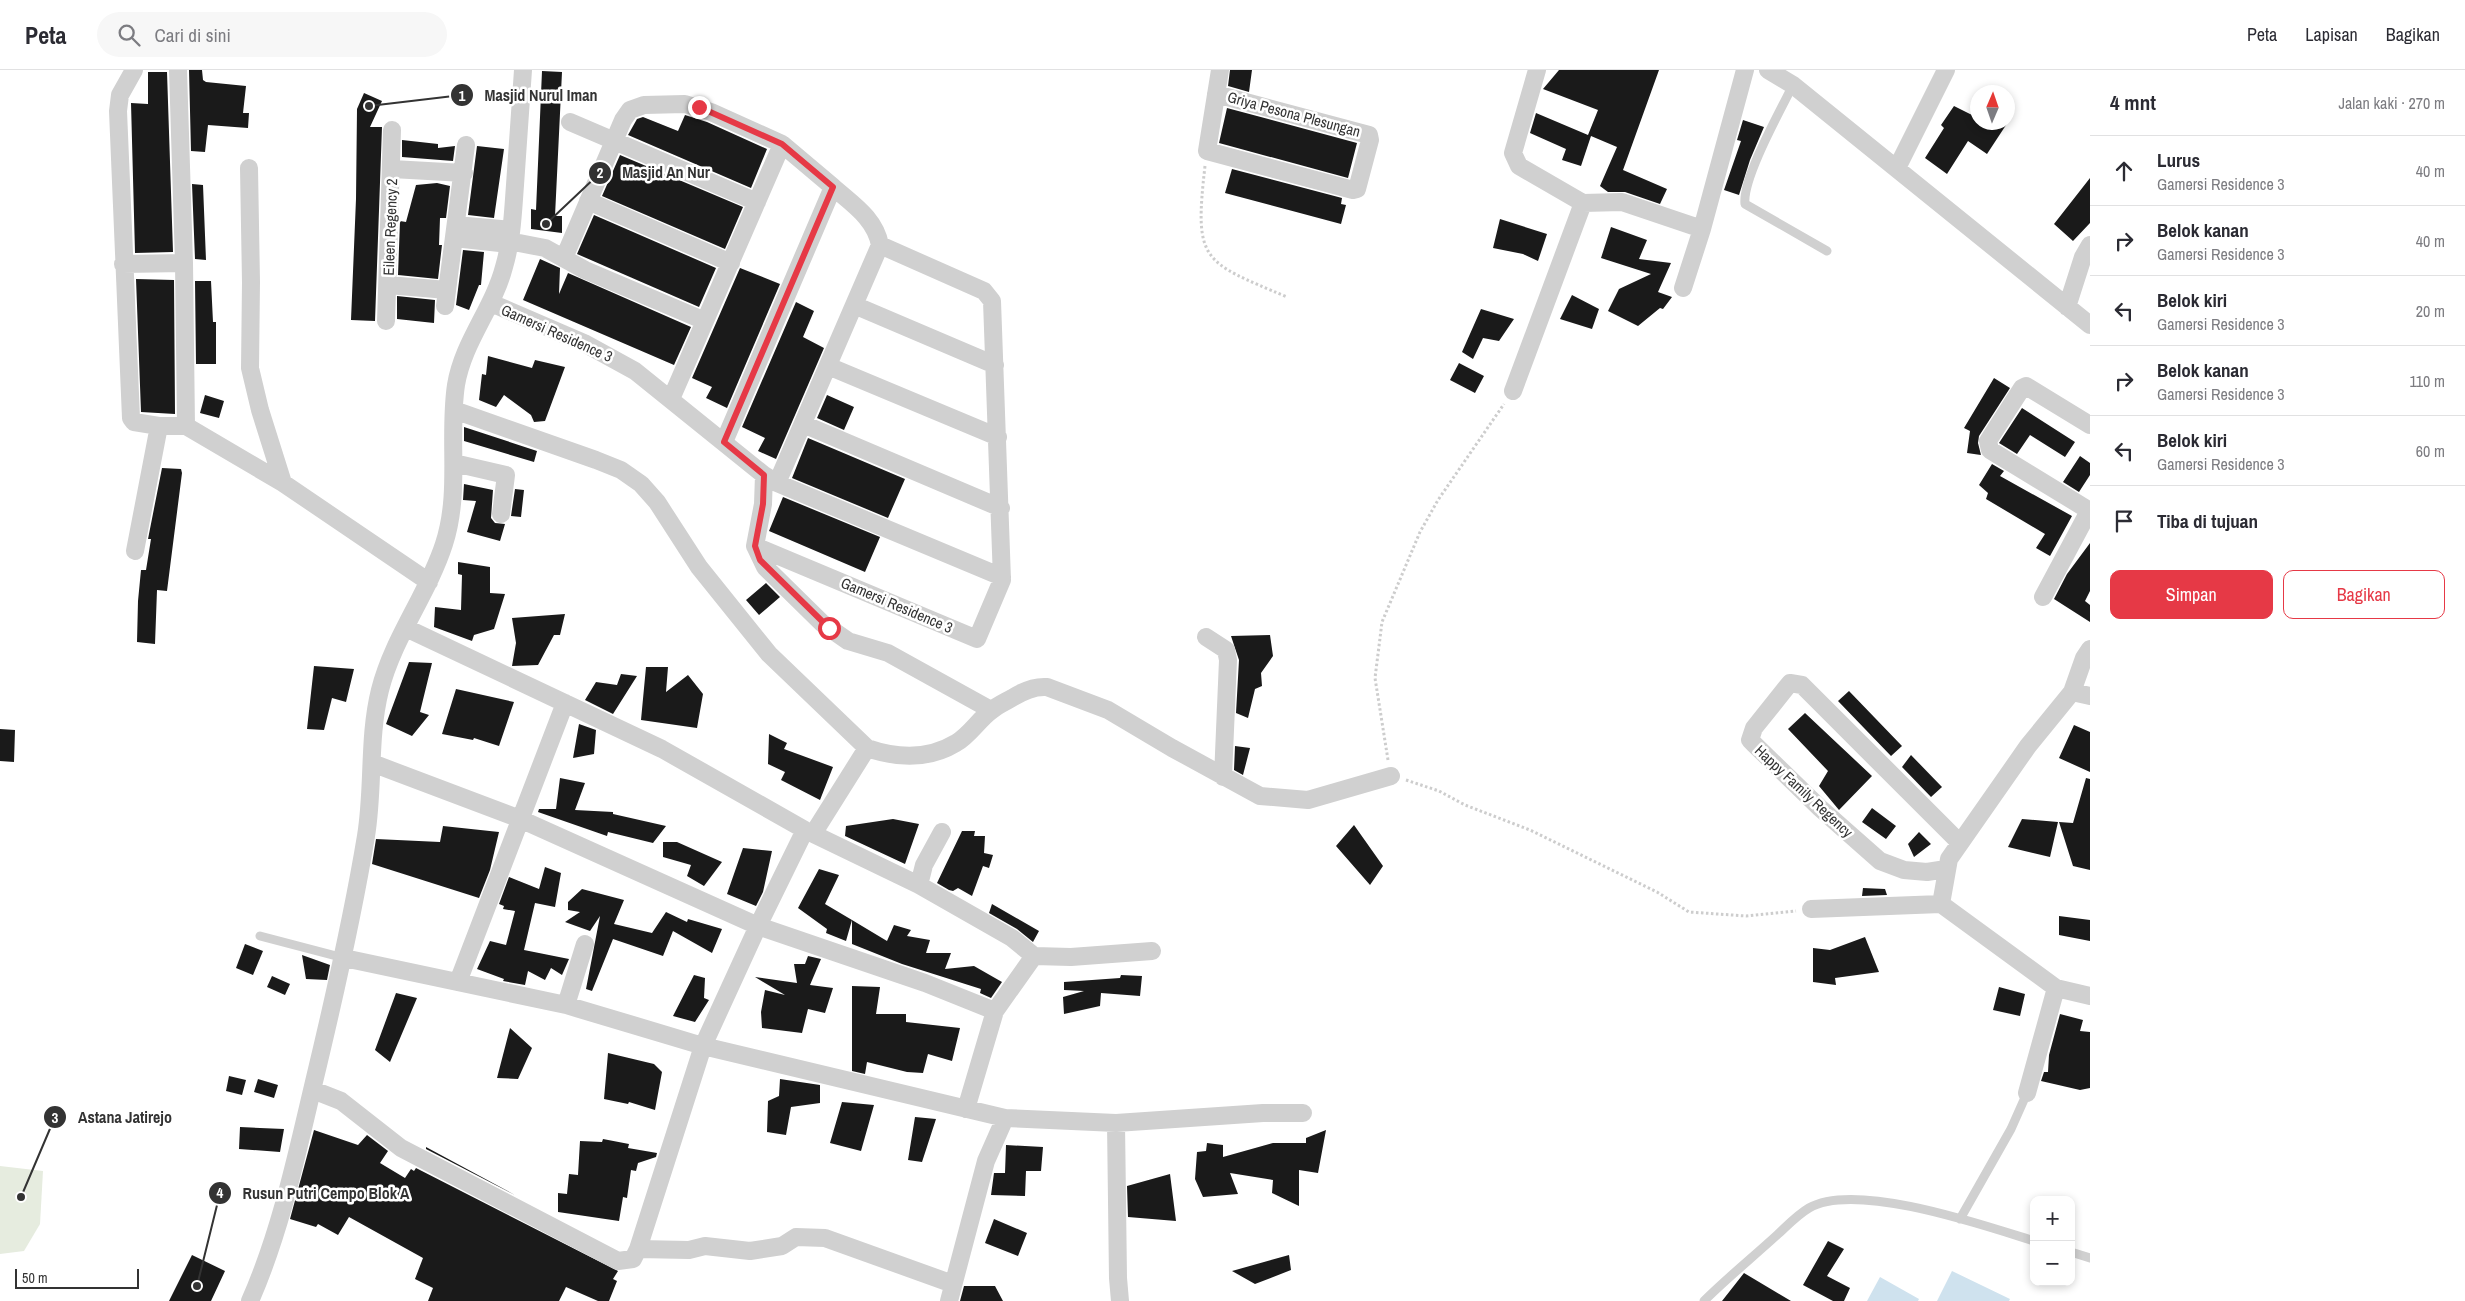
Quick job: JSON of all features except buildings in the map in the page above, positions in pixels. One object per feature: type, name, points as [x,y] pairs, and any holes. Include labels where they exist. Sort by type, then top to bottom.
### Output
[{"type":"street","points":[[134,70],[120,95],[118,111],[129,412],[134,422],[159,426],[186,426],[283,484],[430,582]]},
{"type":"street","points":[[178,70],[184,263],[186,426]]},
{"type":"street","points":[[250,1301],[278,1224],[313,1090],[344,958],[367,833],[376,712],[380,688],[390,659],[430,582],[450,521],[454,463],[454,410],[462,359],[491,303],[503,272],[510,238],[523,70]]},
{"type":"street","points":[[1207,151],[1220,70]]},
{"type":"street","points":[[1537,70],[1513,153],[1519,166],[1582,203],[1622,202],[1702,229]]},
{"type":"street","points":[[1682,288],[1702,229],[1745,70]]},
{"type":"street","points":[[1768,70],[1793,84],[2090,325]]},
{"type":"street","points":[[1897,168],[1946,70]]},
{"type":"street","name":"Griya Pesona Plesungan","points":[[1207,151],[1354,190],[1359,186],[1370,140],[1369,135],[1365,132],[1216,94]]},
{"type":"street","points":[[564,258],[626,114],[630,110],[644,105],[685,104],[711,112],[782,144],[869,220],[874,227],[880,245],[803,424],[771,479],[763,504],[755,546],[765,568],[822,623],[848,640],[888,653],[991,710]]},
{"type":"street","points":[[570,122],[756,202]]},
{"type":"street","name":"Eileen Regency 2","points":[[386,321],[392,130]]},
{"type":"street","points":[[671,399],[782,144]]},
{"type":"street","name":"Eileen Regency 2","points":[[388,285],[446,298],[464,173],[466,145]]},
{"type":"street","points":[[249,168],[250,368],[260,410],[283,484]]},
{"type":"street","name":"Eileen Regency 2","points":[[392,169],[464,173]]},
{"type":"street","points":[[724,442],[833,187]]},
{"type":"street","points":[[588,202],[730,262]]},
{"type":"street","points":[[1513,391],[1582,203]]},
{"type":"street","points":[[455,231],[510,238],[545,248],[585,270],[705,321]]},
{"type":"street","name":"Gamersi Residence 3","points":[[755,546],[977,639],[1002,577],[992,300],[984,291],[880,245]]},
{"type":"street","points":[[2067,307],[2082,257],[2090,245]]},
{"type":"street","points":[[123,264],[184,263]]},
{"type":"street","name":"Gamersi Residence 3","points":[[491,303],[595,348],[634,371],[771,479],[1002,577]]},
{"type":"street","points":[[854,305],[995,365]]},
{"type":"street","points":[[828,366],[998,437]]},
{"type":"street","points":[[2043,598],[2088,506],[1990,450],[1988,441],[2022,388],[2026,386],[2090,426]]},
{"type":"street","points":[[454,410],[596,460],[621,470],[641,484],[657,502],[699,567],[769,654],[867,748],[885,754],[908,757],[936,752],[956,743],[991,710],[1029,689],[1047,687],[1108,710],[1260,796],[1308,800],[1391,776]]},
{"type":"street","points":[[803,424],[1001,508]]},
{"type":"street","points":[[135,551],[159,426]]},
{"type":"street","points":[[454,463],[506,475],[501,514]]},
{"type":"street","points":[[406,628],[662,749],[809,832],[919,885],[1012,938],[1034,956],[1070,958],[1152,951]]},
{"type":"street","points":[[1206,636],[1226,650],[1228,660],[1224,777]]},
{"type":"street","points":[[1941,904],[1949,859],[2028,746],[2072,692],[2084,658],[2090,649]]},
{"type":"street","name":"Happy Family Regency","points":[[1946,869],[1927,872],[1904,870],[1880,861],[1820,808],[1750,740],[1754,728],[1790,683],[1802,684],[1960,843]]},
{"type":"street","points":[[2072,692],[2090,696]]},
{"type":"street","points":[[458,982],[565,703]]},
{"type":"street","points":[[313,1090],[341,1101],[401,1148],[618,1261],[633,1259],[638,1249],[703,1046],[758,926],[809,832],[867,748]]},
{"type":"street","points":[[372,763],[520,819],[758,926],[925,984],[995,1011]]},
{"type":"street","points":[[919,885],[924,865],[942,832]]},
{"type":"street","points":[[1811,909],[1941,904],[2056,988],[2090,996]]},
{"type":"street","points":[[566,1005],[585,944]]},
{"type":"street","points":[[966,1109],[995,1011],[1034,956]]},
{"type":"street","points":[[344,958],[566,1005],[703,1046],[1005,1118],[1116,1123],[1263,1113],[1303,1113]]},
{"type":"street","points":[[2027,1093],[2056,988]]},
{"type":"street","points":[[949,1301],[986,1161],[1005,1118]]},
{"type":"street","points":[[1116,1123],[1120,1301]]},
{"type":"street","points":[[638,1249],[689,1250],[705,1246],[750,1250],[782,1246],[796,1237],[825,1238],[953,1284]]},
{"type":"lane","points":[[1793,84],[1757,158],[1744,196],[1745,204],[1827,251]]},
{"type":"lane","points":[[260,936],[344,958]]},
{"type":"lane","points":[[1960,1218],[2011,1129],[2027,1093]]},
{"type":"lane","points":[[1704,1301],[1792,1220],[1810,1207],[1834,1200],[1862,1200],[1908,1207],[1960,1218],[2030,1239]]},
{"type":"lane","points":[[2075,1253],[2090,1258]]},
{"type":"path","points":[[1207,151],[1200,205],[1200,234],[1206,250],[1228,272],[1287,297]]},
{"type":"path","points":[[1513,391],[1438,500],[1420,532],[1382,622],[1375,678],[1391,776],[1439,791],[1465,805],[1530,830],[1656,892],[1689,912],[1711,915],[1753,916],[1811,909]]},
{"type":"shaded area","points":[[0,1166],[43,1171],[40,1224],[24,1251],[0,1254]]},
{"type":"water","points":[[1952,1271],[2010,1299],[2009,1301],[1937,1301]]},
{"type":"water","points":[[1880,1277],[1919,1299],[1918,1301],[1867,1301]]},
{"type":"place","name":"Masjid Nurul Iman","points":[[369,106]]},
{"type":"place","name":"Masjid An Nur","points":[[546,224]]},
{"type":"place","name":"Astana Jatirejo","points":[[21,1197]]},
{"type":"place","name":"Rusun Putri Cempo Blok A","points":[[197,1286]]},
{"type":"route","points":[[699,107],[782,144],[833,187],[724,442],[764,475],[763,504],[755,546],[760,560],[765,568],[829,628]]}]
